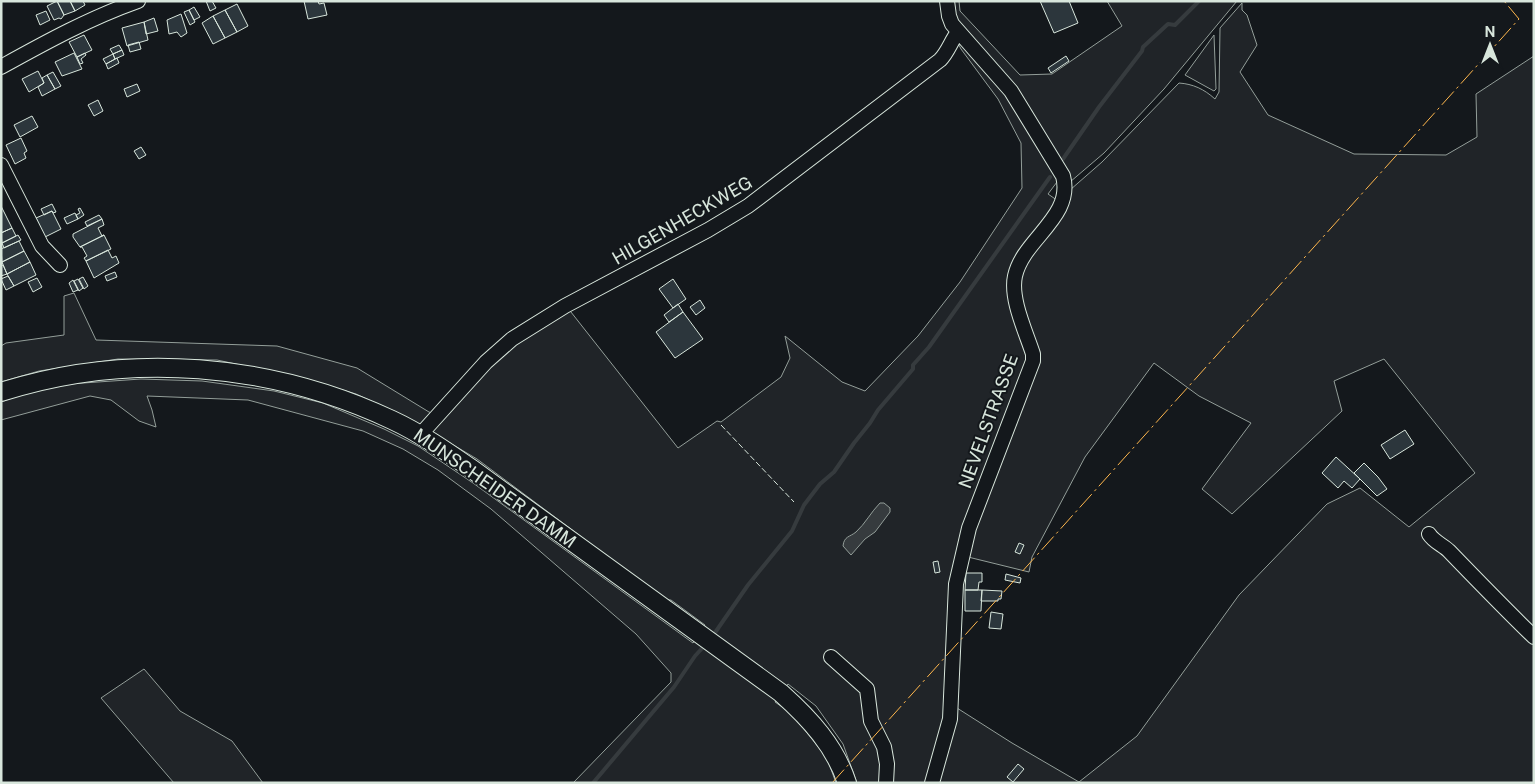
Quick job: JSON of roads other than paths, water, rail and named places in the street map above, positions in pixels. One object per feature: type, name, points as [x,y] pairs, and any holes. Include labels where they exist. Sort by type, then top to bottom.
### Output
[{"type":"main road","name":"MUNSCHEIDER DAMM","points":[[1,392],[73,374],[119,369],[167,367],[215,370],[262,377],[308,388],[352,402],[392,420],[420,435],[472,469],[781,693],[802,711],[818,729],[837,757],[847,783]]},
{"type":"street","points":[[1,67],[83,23],[138,1]]},
{"type":"street","name":"NEVELSTRASSE","points":[[932,783],[950,719],[956,584],[969,528],[1033,361],[1033,354],[1015,298],[1015,275],[1022,259],[1062,204],[1065,186],[1063,176],[1011,91],[952,24],[947,1]]},
{"type":"street","name":"HILGENHECKWEG","points":[[420,435],[486,362],[512,339],[558,310],[708,230],[748,206],[945,56],[958,32]]},
{"type":"street","points":[[1,165],[42,246],[60,265]]},
{"type":"street","points":[[1429,534],[1432,539],[1447,549],[1534,637]]},
{"type":"street","points":[[831,657],[867,688],[871,721],[884,748],[887,764],[886,783]]},
{"type":"waterway","points":[[1063,159],[1099,107],[1142,51],[1143,47],[1168,24],[1175,25],[1199,1]]},
{"type":"waterway","points":[[712,637],[748,585],[792,531],[804,505],[820,484],[834,472],[878,410],[913,369],[913,365],[929,347],[1050,177]]},
{"type":"waterway","points":[[593,783],[674,687],[695,656],[706,644]]}]
